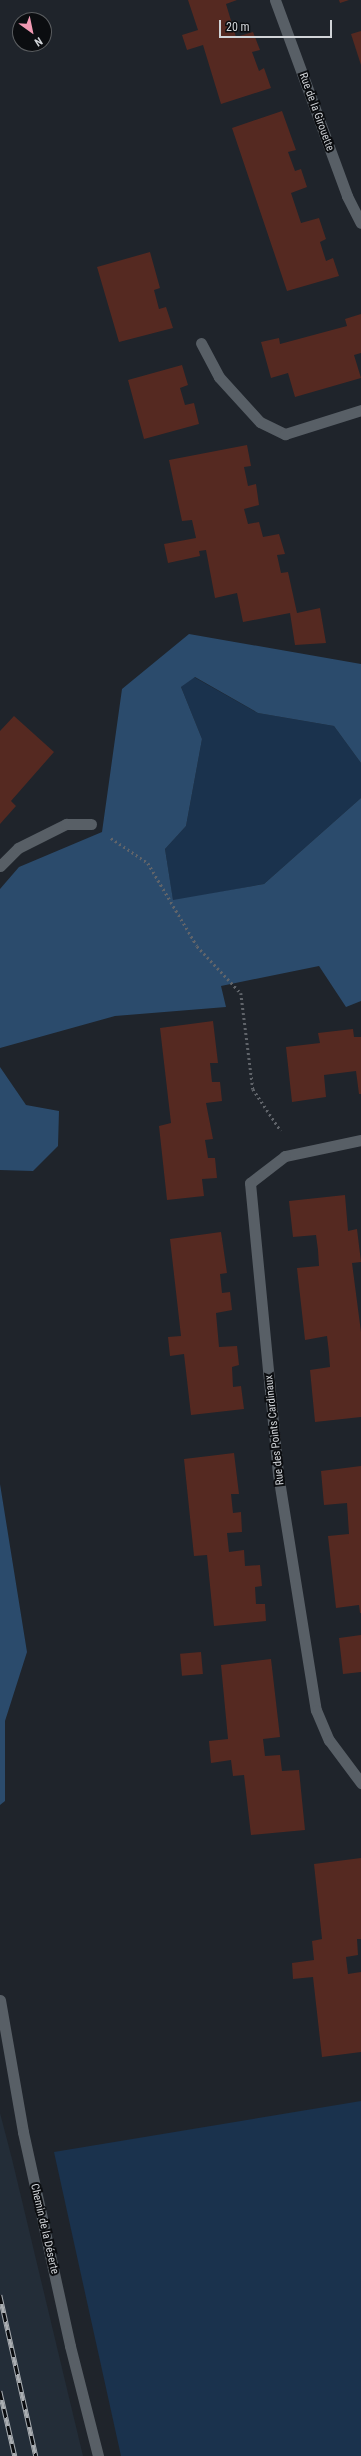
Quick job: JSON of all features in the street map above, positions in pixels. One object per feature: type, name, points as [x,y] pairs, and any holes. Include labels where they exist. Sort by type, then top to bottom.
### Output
[{"type":"street","name":"Rue de la Girouette","points":[[275,0],[347,196],[361,223]]},
{"type":"street","points":[[201,343],[219,377],[260,422],[285,434],[361,410]]},
{"type":"street","points":[[0,866],[18,848],[66,824],[91,824]]},
{"type":"street","name":"Rue des Points Cardinaux","points":[[361,1140],[285,1156],[250,1183],[278,1474],[316,1710],[329,1740],[361,1783]]},
{"type":"street","name":"Chemin de la Déserte","points":[[0,2000],[23,2132],[70,2346],[98,2456]]},
{"type":"path","points":[[91,824],[148,863],[197,946],[241,993],[253,1088],[295,1154]]},
{"type":"shaded area","points":[[189,634],[361,664],[361,763],[334,726],[258,713],[195,677],[181,687],[202,739],[186,826],[165,849],[173,900],[264,884],[361,798],[361,1001],[346,1007],[319,966],[221,986],[226,1007],[115,1016],[0,1048],[0,889],[19,867],[102,832],[122,689]]},
{"type":"shaded area","points":[[194,677],[258,713],[334,726],[361,763],[361,798],[264,884],[173,901],[165,849],[186,826],[202,739],[181,687]]},
{"type":"shaded area","points":[[0,1067],[26,1105],[59,1111],[58,1146],[33,1171],[0,1170]]},
{"type":"shaded area","points":[[0,1484],[27,1652],[5,1721],[5,1801],[0,1805]]},
{"type":"shaded area","points":[[361,2101],[361,2456],[121,2456],[54,2152]]},
{"type":"shaded area","points":[[0,2113],[12,2159],[83,2456],[0,2456]]},
{"type":"building","points":[[188,0],[237,0],[226,4],[236,37],[253,32],[260,50],[252,52],[259,71],[264,68],[271,88],[221,104],[203,45],[187,50],[182,35],[198,30]]},
{"type":"building","points":[[339,0],[349,0],[340,3]]},
{"type":"building","points":[[361,31],[361,65],[351,34]]},
{"type":"building","points":[[282,111],[296,150],[288,152],[295,171],[301,169],[307,187],[291,193],[301,223],[319,218],[326,239],[320,242],[326,261],[333,258],[339,276],[287,291],[232,128]]},
{"type":"building","points":[[150,252],[160,288],[154,290],[159,309],[166,307],[173,328],[119,342],[97,267]]},
{"type":"building","points":[[361,314],[361,353],[354,355],[361,378],[295,397],[288,373],[271,378],[261,342],[279,338],[280,344],[347,326],[345,319]]},
{"type":"building","points":[[182,365],[188,385],[180,388],[185,405],[194,403],[199,424],[144,439],[128,380]]},
{"type":"building","points":[[247,445],[251,466],[244,467],[248,486],[256,484],[259,505],[244,509],[248,524],[259,522],[263,537],[279,534],[285,554],[277,555],[281,573],[288,572],[297,613],[320,608],[326,643],[295,645],[290,613],[243,622],[237,593],[215,598],[206,550],[199,551],[200,556],[168,563],[164,544],[196,538],[192,520],[182,521],[169,460]]},
{"type":"building","points":[[14,716],[54,752],[11,801],[16,806],[0,824],[0,731]]},
{"type":"building","points":[[213,1021],[218,1063],[210,1063],[212,1082],[220,1082],[222,1101],[206,1103],[213,1139],[205,1140],[208,1158],[215,1158],[217,1178],[202,1179],[204,1196],[167,1200],[159,1126],[171,1123],[160,1028]]},
{"type":"building","points":[[353,1029],[354,1037],[361,1037],[361,1094],[359,1094],[356,1071],[324,1075],[326,1097],[292,1102],[286,1047],[320,1043],[318,1033]]},
{"type":"building","points":[[345,1195],[348,1231],[357,1229],[361,1262],[352,1263],[361,1332],[361,1417],[315,1422],[310,1370],[330,1367],[329,1353],[327,1336],[305,1340],[297,1268],[319,1266],[318,1250],[316,1235],[293,1237],[289,1201]]},
{"type":"building","points":[[221,1232],[227,1273],[220,1274],[222,1293],[230,1292],[232,1310],[216,1313],[219,1347],[237,1346],[239,1365],[232,1367],[233,1387],[241,1386],[244,1409],[191,1415],[184,1354],[170,1356],[168,1337],[181,1336],[170,1239]]},
{"type":"building","points":[[234,1453],[239,1494],[231,1494],[233,1513],[241,1512],[242,1532],[227,1533],[229,1552],[244,1550],[245,1566],[260,1565],[262,1586],[255,1587],[256,1604],[265,1604],[266,1621],[214,1626],[207,1555],[194,1556],[184,1459]]},
{"type":"building","points":[[361,1466],[360,1613],[359,1605],[336,1608],[328,1536],[349,1534],[347,1503],[324,1505],[321,1471]]},
{"type":"building","points":[[361,1635],[361,1672],[343,1674],[339,1638]]},
{"type":"building","points":[[201,1652],[203,1674],[182,1676],[180,1654]]},
{"type":"building","points":[[271,1659],[280,1737],[263,1739],[265,1756],[280,1755],[282,1771],[299,1770],[305,1830],[251,1835],[244,1775],[233,1776],[231,1760],[211,1763],[209,1741],[228,1739],[221,1665]]},
{"type":"building","points":[[361,1858],[361,1939],[357,1939],[358,1955],[346,1957],[348,1974],[361,1972],[361,2052],[322,2057],[313,1977],[293,1979],[292,1963],[314,1960],[312,1941],[322,1939],[314,1864]]},
{"type":"railway","points":[[0,2295],[36,2456]]},
{"type":"railway","points":[[0,2391],[15,2456]]}]
